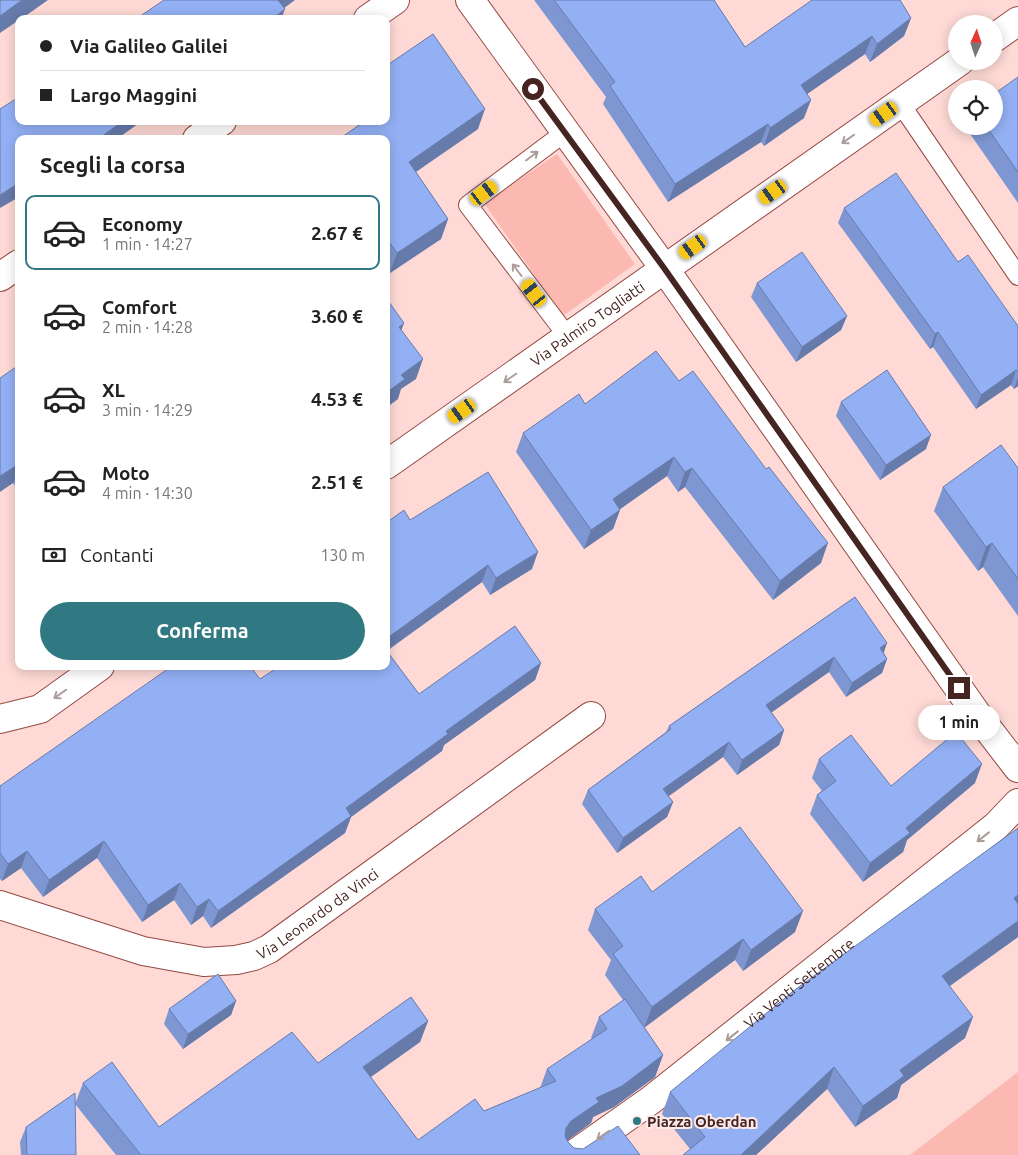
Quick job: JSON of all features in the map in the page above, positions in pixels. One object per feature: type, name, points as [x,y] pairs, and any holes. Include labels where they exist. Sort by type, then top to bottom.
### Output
[{"type":"street","points":[[374,15],[395,0]]},
{"type":"street","points":[[470,0],[564,133],[664,268],[982,720],[1018,768]]},
{"type":"street","points":[[1003,32],[1018,21]]},
{"type":"street","name":"Via Palmiro Togliatti","points":[[390,462],[948,69]]},
{"type":"street","points":[[203,135],[216,125]]},
{"type":"street","points":[[0,277],[15,267]]},
{"type":"street","points":[[0,719],[40,709],[94,670]]},
{"type":"street","name":"Via Leonardo da Vinci","points":[[0,905],[143,951],[204,962],[220,962],[254,956],[269,949],[591,716]]},
{"type":"street","name":"Via Venti Settembre","points":[[573,1155],[683,1075],[996,826],[1018,803]]},
{"type":"lane","points":[[900,103],[1018,276]]},
{"type":"lane","points":[[564,133],[468,205],[568,337]]},
{"type":"shaded area","points":[[557,154],[635,264],[563,316],[484,203]]},
{"type":"shaded area","points":[[1018,1072],[1018,1155],[910,1155]]},
{"type":"building","points":[[0,0],[22,0],[0,16]]},
{"type":"building","points":[[164,0],[278,0],[285,9],[277,15],[142,15]]},
{"type":"building","points":[[554,0],[714,0],[745,47],[812,0],[900,0],[911,18],[877,44],[872,36],[801,85],[811,100],[770,128],[768,124],[675,184],[610,86],[615,82]]},
{"type":"building","points":[[433,34],[485,109],[409,162],[448,219],[397,253],[390,243],[390,135],[345,135],[359,125],[390,125],[390,63]]},
{"type":"building","points":[[1018,77],[1018,172],[992,135],[1003,135],[1003,88]]},
{"type":"building","points":[[15,100],[15,125],[117,125],[104,135],[15,135],[15,186],[0,195],[0,109]]},
{"type":"building","points":[[896,173],[958,262],[968,255],[1018,326],[1018,372],[1016,370],[981,395],[938,332],[935,334],[844,208]]},
{"type":"building","points":[[802,252],[847,316],[802,347],[757,283]]},
{"type":"building","points":[[390,304],[404,323],[399,327],[423,359],[401,375],[405,379],[390,390]]},
{"type":"building","points":[[656,351],[679,381],[693,371],[766,469],[769,467],[828,543],[780,581],[692,468],[685,472],[674,457],[613,499],[620,510],[591,530],[523,433],[579,394],[585,404]]},
{"type":"building","points":[[15,368],[15,467],[0,476],[0,378]]},
{"type":"building","points":[[887,370],[931,435],[886,465],[841,402]]},
{"type":"building","points":[[1001,445],[1018,468],[1018,579],[992,543],[986,547],[943,487]]},
{"type":"building","points":[[488,472],[538,552],[496,578],[488,565],[390,636],[390,520],[404,510],[410,520]]},
{"type":"building","points":[[855,597],[887,643],[880,648],[887,659],[852,683],[834,657],[766,705],[784,730],[742,760],[729,742],[663,789],[673,802],[623,838],[588,790],[671,729],[669,726]]},
{"type":"building","points":[[515,626],[541,663],[446,731],[448,734],[346,808],[351,816],[218,911],[209,899],[197,907],[180,883],[148,905],[104,841],[49,880],[27,851],[8,864],[0,853],[0,786],[166,670],[253,670],[260,679],[274,670],[390,670],[390,655],[419,694]]},
{"type":"building","points":[[956,732],[982,764],[906,828],[910,833],[870,863],[817,795],[836,781],[819,759],[851,735],[891,786]]},
{"type":"building","points":[[740,827],[803,911],[751,950],[743,939],[652,1007],[613,954],[623,946],[595,909],[641,876],[652,892]]},
{"type":"building","points":[[1018,828],[1018,895],[1014,898],[1018,904],[1018,921],[942,976],[973,1017],[900,1070],[904,1076],[863,1106],[834,1067],[741,1155],[683,1155],[705,1137],[670,1092],[796,989]]},
{"type":"building","points":[[218,974],[236,1001],[188,1034],[169,1009]]},
{"type":"building","points":[[411,997],[428,1021],[363,1067],[418,1140],[475,1099],[484,1111],[556,1081],[547,1069],[607,1029],[599,1017],[625,999],[663,1055],[622,1086],[596,1098],[599,1102],[571,1121],[566,1128],[565,1136],[574,1148],[583,1149],[618,1126],[640,1155],[141,1155],[83,1083],[112,1062],[159,1127],[292,1032],[318,1063]]},
{"type":"building","points":[[75,1093],[76,1155],[27,1155],[26,1127]]},
{"type":"place","name":"Piazza Oberdan","points":[[637,1121]]},
{"type":"route","points":[[533,89],[664,268],[959,688]]}]
